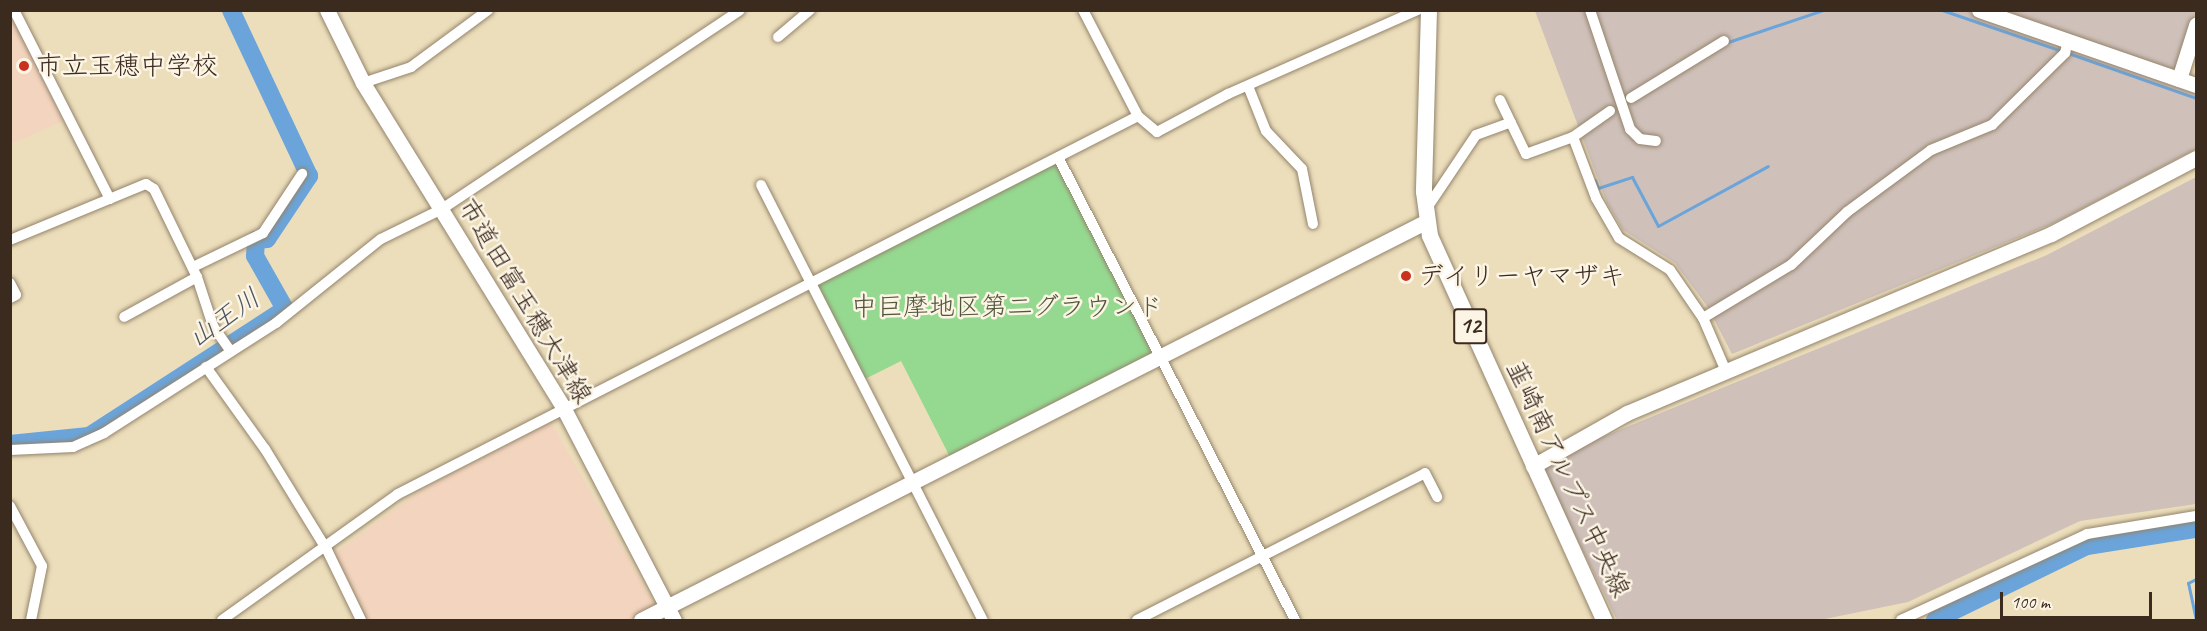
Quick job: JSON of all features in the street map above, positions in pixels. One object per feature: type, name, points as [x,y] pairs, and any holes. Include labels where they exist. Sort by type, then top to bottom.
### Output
[{"type":"main road","name":"韮崎南アルプス中央線","points":[[1430,10],[1427,221],[1533,466],[1604,621]]},
{"type":"street","points":[[14,10],[110,200]]},
{"type":"street","name":"市道田富玉穂大津線","points":[[327,10],[363,83],[564,409],[674,621]]},
{"type":"street","points":[[363,83],[411,67],[488,10]]},
{"type":"street","points":[[10,450],[88,442],[276,323],[381,239],[442,209],[740,10]]},
{"type":"street","points":[[778,37],[810,10]]},
{"type":"street","points":[[1084,11],[1138,116],[1157,132],[1248,86],[1418,10]]},
{"type":"street","points":[[1590,10],[1630,129],[1640,138],[1656,141]]},
{"type":"street","points":[[1979,10],[2196,85]]},
{"type":"street","points":[[2179,79],[2196,24]]},
{"type":"street","points":[[1631,98],[1724,41]]},
{"type":"street","points":[[1703,318],[1791,265],[1847,212],[1931,150],[1992,125],[2066,53],[2068,41]]},
{"type":"street","points":[[1248,86],[1266,131],[1302,169],[1313,225]]},
{"type":"street","points":[[1500,100],[1526,154],[1573,137],[1610,111]]},
{"type":"street","points":[[222,621],[327,550],[398,494],[1138,116]]},
{"type":"street","points":[[641,621],[912,479],[1427,221],[1431,197],[1476,135],[1511,122]]},
{"type":"street","points":[[1573,137],[1610,226],[1619,238],[1670,270],[1703,318],[1725,369]]},
{"type":"street","points":[[1058,157],[1295,621]]},
{"type":"street","points":[[1533,466],[1618,417],[1725,369],[2051,234],[2196,158]]},
{"type":"street","points":[[124,317],[263,233],[302,174]]},
{"type":"street","points":[[10,240],[146,184],[154,189],[195,272],[213,326],[230,350]]},
{"type":"street","points":[[760,185],[983,621]]},
{"type":"street","points":[[10,283],[16,295],[10,298]]},
{"type":"street","points":[[206,367],[327,550],[361,621]]},
{"type":"street","points":[[1137,621],[1425,473],[1437,497]]},
{"type":"street","points":[[10,506],[42,566],[28,620]]},
{"type":"street","points":[[1901,621],[2087,534],[2196,516]]},
{"type":"shaded area","name":"市立玉穂中学校","points":[[10,11],[63,121],[11,144],[10,144]]},
{"type":"shaded area","points":[[1535,11],[1967,11],[2196,91],[2196,149],[2054,223],[1732,354],[1707,306],[1675,263],[1623,230],[1607,203]]},
{"type":"shaded area","points":[[1999,11],[2196,11],[2176,71]]},
{"type":"shaded area","points":[[2196,177],[2196,504],[2080,521],[1908,602],[1820,620],[1617,620],[1542,468],[1551,458],[2047,255]]},
{"type":"shaded area","points":[[551,422],[656,607],[629,620],[367,620],[334,554],[421,490]]},
{"type":"green space","name":"中巨摩地区第二グラウンド","points":[[1058,157],[1160,356],[951,459],[901,361],[861,381],[810,284]]},
{"type":"waterway","name":"山王川","points":[[10,444],[89,436],[285,309],[255,256],[256,240],[267,239],[309,176],[231,10]]},
{"type":"waterway","points":[[1728,42],[1823,10]]},
{"type":"waterway","points":[[1942,10],[2062,51]]},
{"type":"waterway","points":[[2068,53],[2196,98]]},
{"type":"waterway","points":[[1595,180],[1598,188],[1632,177],[1658,226],[1768,166]]},
{"type":"waterway","points":[[1935,620],[2087,546],[2196,529]]},
{"type":"waterway","points":[[2196,579],[2188,583],[2196,620]]},
{"type":"place","name":"市立玉穂中学校","points":[[24,66]]},
{"type":"place","name":"デイリーヤマザキ","points":[[1406,276]]}]
